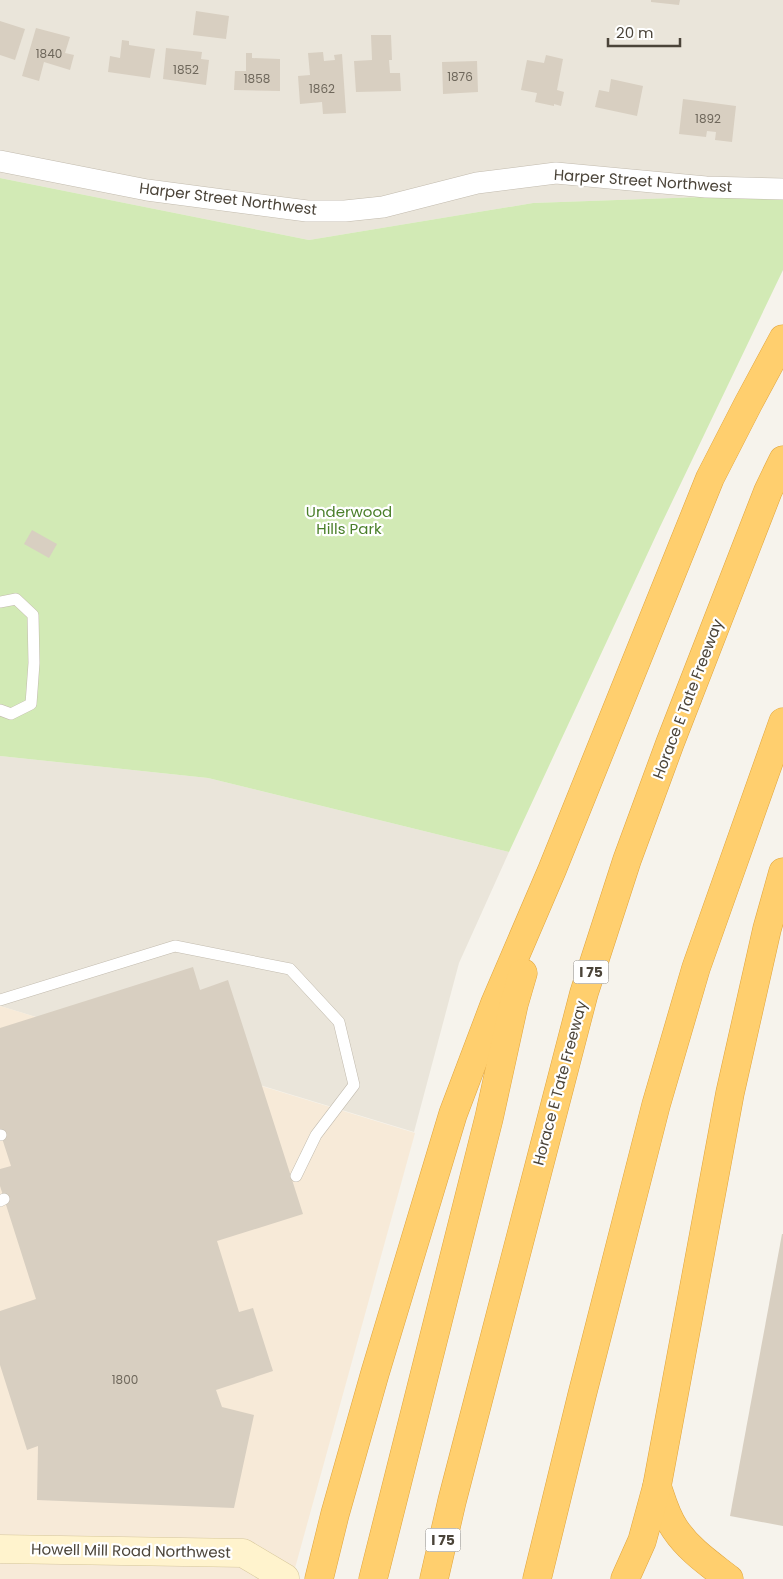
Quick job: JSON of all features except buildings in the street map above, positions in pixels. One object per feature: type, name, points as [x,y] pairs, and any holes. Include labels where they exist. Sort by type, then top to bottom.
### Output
[{"type":"highway","points":[[319,1579],[335,1514],[375,1374],[453,1114],[495,1003],[552,870],[710,478],[783,338]]},
{"type":"highway","name":"Horace E Tate Freeway","points":[[434,1579],[452,1501],[584,993],[627,860],[670,743],[765,500],[783,460]]},
{"type":"highway","points":[[537,1579],[584,1385],[656,1105],[696,968],[783,722]]},
{"type":"highway","points":[[374,1579],[489,1118],[514,1004],[552,870]]},
{"type":"highway","points":[[625,1579],[644,1535],[657,1486],[730,1093],[767,929],[783,872]]},
{"type":"highway","points":[[657,1486],[668,1517],[675,1529],[704,1560],[729,1579]]},
{"type":"main road","name":"Howell Mill Road Northwest","points":[[0,1549],[243,1553],[284,1578],[313,1579]]},
{"type":"street","name":"Harper Street Northwest","points":[[0,162],[147,190],[306,211],[345,211],[383,207],[477,183],[556,173],[706,187],[783,189]]},
{"type":"lane","points":[[0,602],[16,599],[33,615],[34,664],[31,704],[11,714],[0,710]]},
{"type":"lane","points":[[0,1000],[176,946],[290,969],[339,1022],[354,1085],[316,1135],[296,1176]]},
{"type":"shaded area","points":[[0,0],[783,0],[783,194],[533,203],[309,240],[0,178]]},
{"type":"shaded area","points":[[0,756],[208,778],[509,852],[459,963],[414,1132],[0,1006]]},
{"type":"shaded area","points":[[0,1006],[415,1133],[292,1579],[0,1579]]},
{"type":"green space","name":"Underwood Hills Park","points":[[0,178],[309,240],[533,203],[783,194],[783,270],[659,529],[509,852],[208,778],[0,756]]}]
